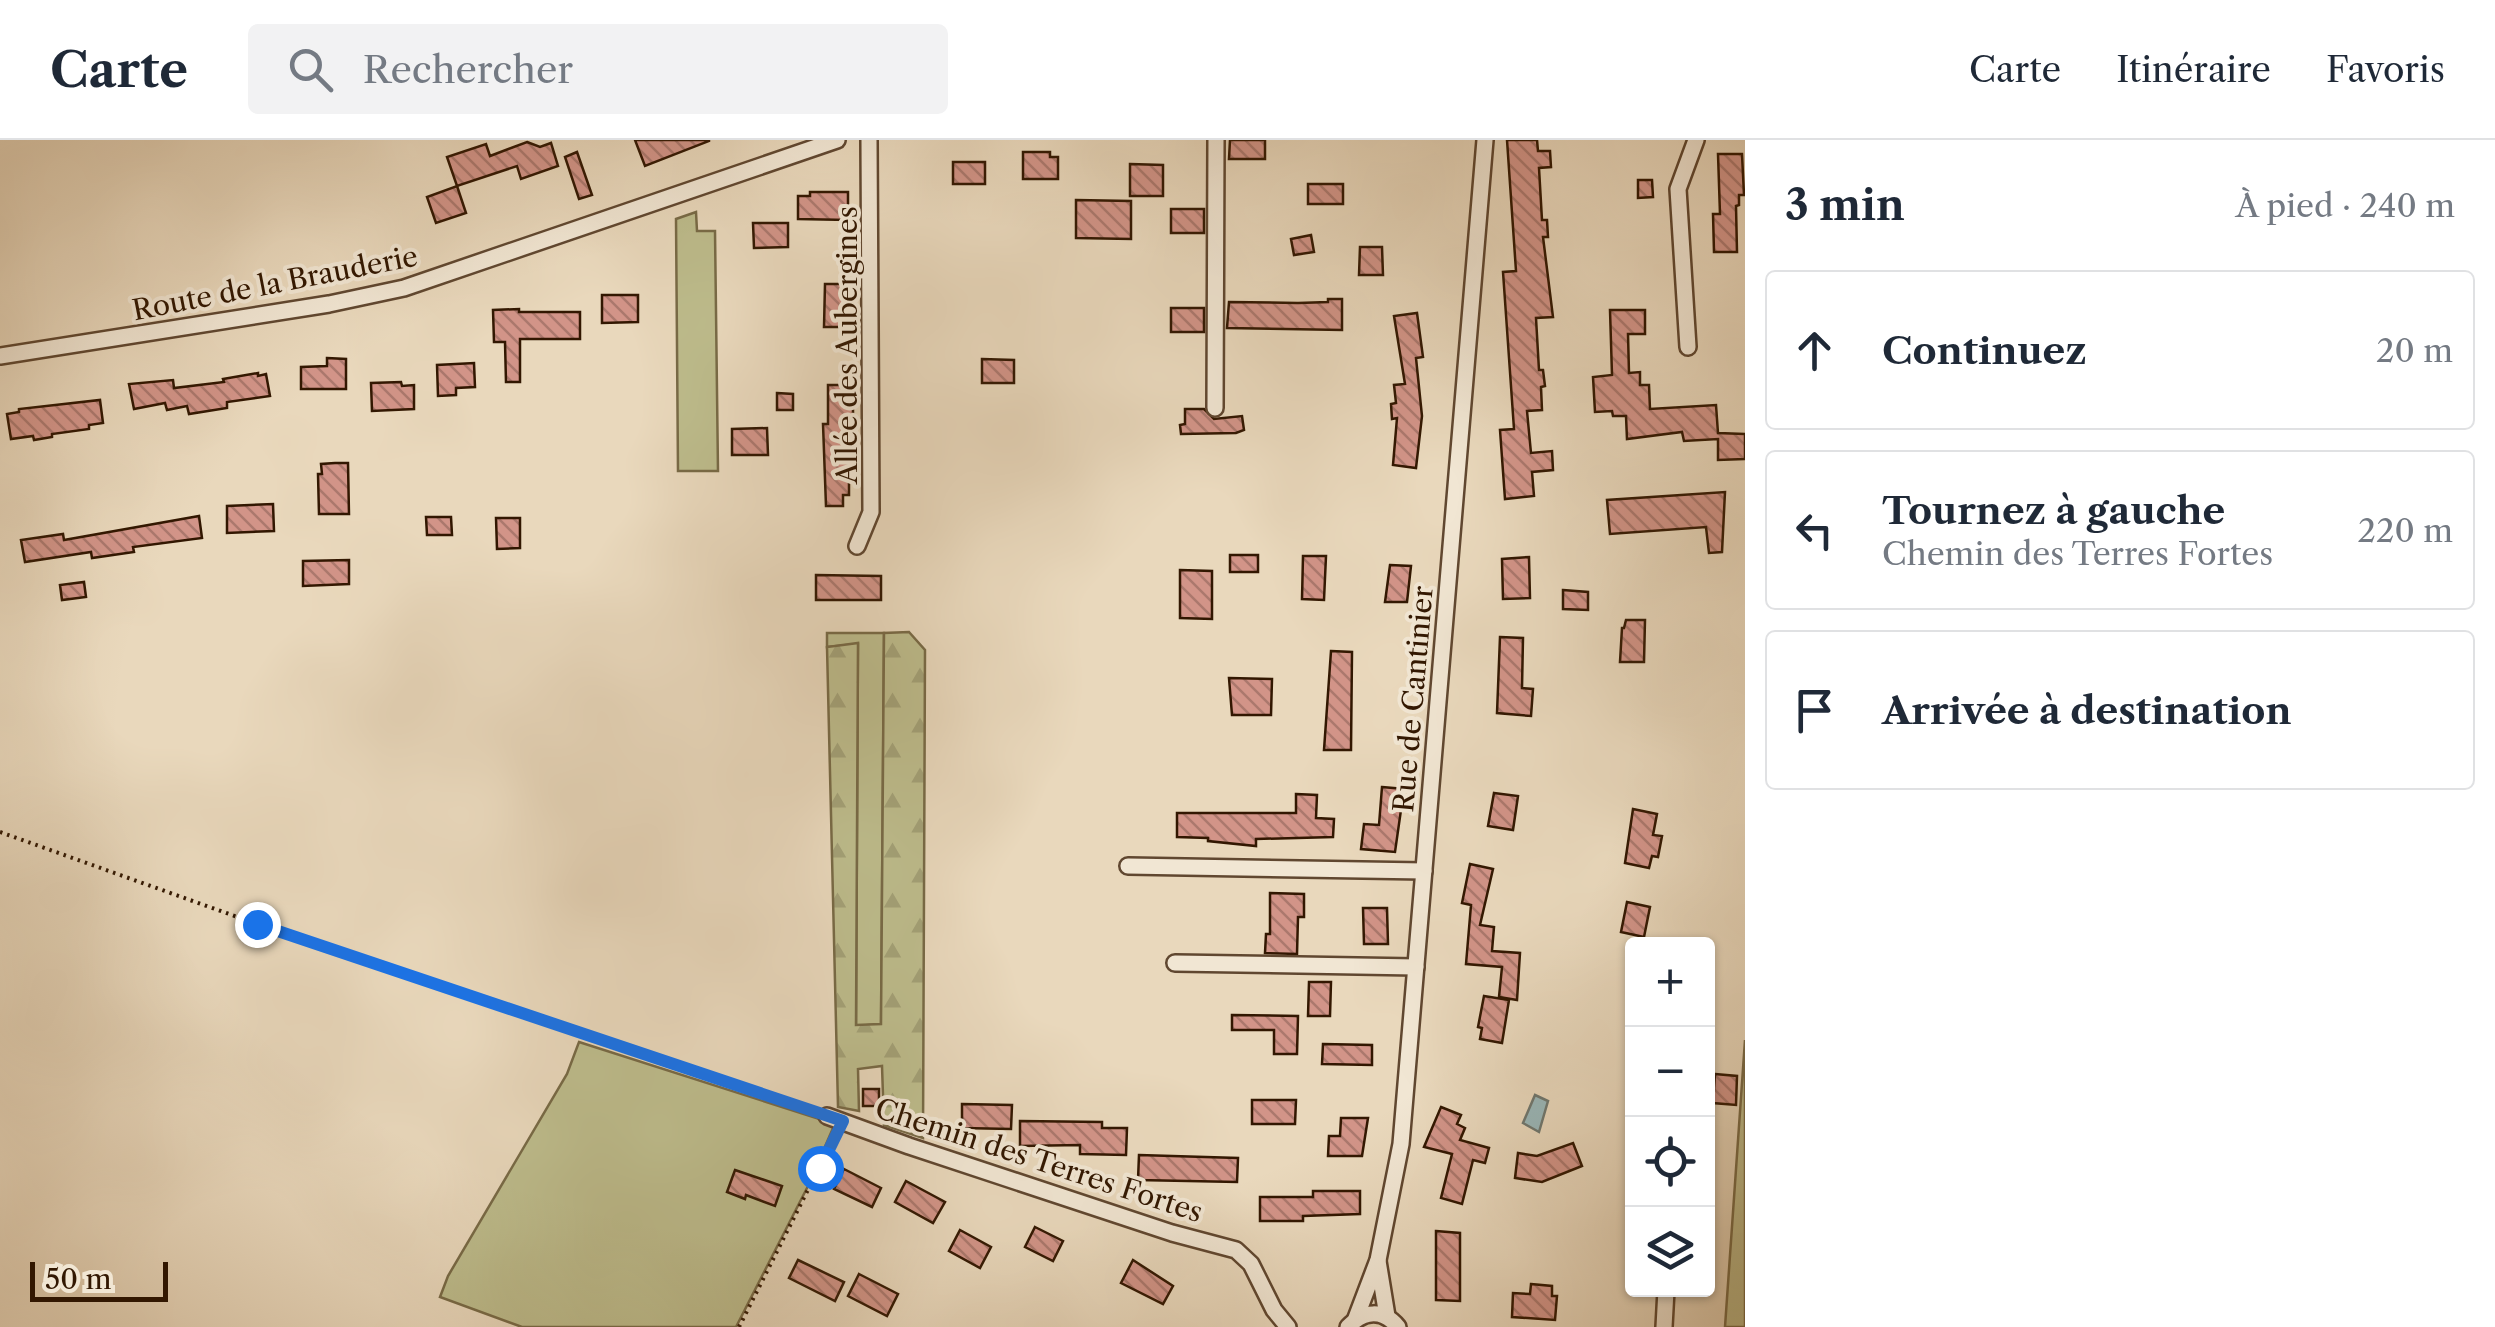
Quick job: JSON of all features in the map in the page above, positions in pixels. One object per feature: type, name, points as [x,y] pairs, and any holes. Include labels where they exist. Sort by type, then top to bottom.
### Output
[{"type":"street","name":"Route de la Brauderie","points":[[0,356],[328,304],[404,288],[837,140]]},
{"type":"street","name":"Allée des Aubergines","points":[[856,546],[872,512],[869,140]]},
{"type":"street","points":[[1215,408],[1216,140]]},
{"type":"street","name":"Rue de Cantinier","points":[[1352,1323],[1378,1260],[1401,1144],[1485,140]]},
{"type":"street","points":[[1688,347],[1678,188],[1696,140]]},
{"type":"street","points":[[1128,866],[1424,871]]},
{"type":"street","points":[[1175,962],[1416,967]]},
{"type":"street","name":"Chemin des Terres Fortes","points":[[835,1118],[893,1141],[1236,1250],[1252,1264],[1274,1310],[1288,1327]]},
{"type":"street","name":"Rue de Cantinier","points":[[1378,1260],[1392,1322]]},
{"type":"street","points":[[1664,1327],[1666,1297]]},
{"type":"street","points":[[1352,1323],[1366,1314],[1392,1322]]},
{"type":"path","points":[[0,832],[257,924],[835,1118],[739,1327]]},
{"type":"green space","points":[[696,212],[697,231],[715,231],[718,471],[678,471],[676,219]]},
{"type":"green space","points":[[909,632],[925,650],[923,1138],[884,1125],[882,1066],[858,1069],[859,1111],[838,1107],[827,647],[858,643],[856,1025],[881,1024],[884,633]]},
{"type":"green space","points":[[827,633],[884,633],[881,1024],[856,1026],[858,644],[827,647]]},
{"type":"green space","points":[[1745,1040],[1745,1327],[1725,1327]]},
{"type":"green space","points":[[579,1042],[832,1123],[808,1186],[736,1327],[522,1327],[440,1297],[448,1276],[567,1074]]},
{"type":"water","points":[[1535,1095],[1548,1101],[1539,1132],[1523,1123]]},
{"type":"building","points":[[635,140],[709,140],[709,141],[645,166]]},
{"type":"building","points":[[1230,140],[1265,140],[1265,159],[1229,159]]},
{"type":"building","points":[[1507,140],[1537,140],[1538,151],[1550,151],[1551,167],[1539,168],[1542,220],[1547,220],[1548,237],[1543,237],[1553,317],[1536,318],[1539,370],[1543,370],[1545,386],[1541,387],[1542,410],[1527,411],[1531,453],[1552,451],[1553,470],[1532,472],[1534,496],[1505,499],[1500,430],[1514,429],[1503,272],[1516,271]]},
{"type":"building","points":[[527,142],[540,147],[551,143],[558,166],[521,179],[517,166],[457,186],[447,157],[486,144],[490,156]]},
{"type":"building","points":[[577,152],[592,195],[579,199],[565,157]]},
{"type":"building","points":[[1023,152],[1050,152],[1050,157],[1058,157],[1058,179],[1023,179]]},
{"type":"building","points":[[1718,154],[1742,154],[1744,195],[1739,195],[1736,206],[1737,252],[1714,252],[1713,214],[1720,214]]},
{"type":"building","points":[[953,162],[985,162],[985,184],[953,184]]},
{"type":"building","points":[[1130,164],[1163,165],[1163,196],[1130,196]]},
{"type":"building","points":[[1638,180],[1652,180],[1653,197],[1638,198]]},
{"type":"building","points":[[1308,184],[1343,184],[1343,204],[1308,204]]},
{"type":"building","points":[[457,186],[466,213],[436,223],[427,197]]},
{"type":"building","points":[[810,192],[848,192],[848,220],[798,219],[798,196],[810,196]]},
{"type":"building","points":[[1076,200],[1131,201],[1131,239],[1076,238]]},
{"type":"building","points":[[1171,209],[1204,209],[1204,233],[1171,233]]},
{"type":"building","points":[[753,223],[788,223],[788,247],[754,248]]},
{"type":"building","points":[[1311,235],[1314,252],[1294,255],[1291,239]]},
{"type":"building","points":[[1360,247],[1382,247],[1383,275],[1359,275]]},
{"type":"building","points":[[825,284],[851,284],[852,327],[824,327]]},
{"type":"building","points":[[602,295],[638,295],[638,322],[602,323]]},
{"type":"building","points":[[1342,299],[1342,330],[1227,328],[1229,302],[1298,303]]},
{"type":"building","points":[[1171,308],[1204,308],[1204,332],[1171,332]]},
{"type":"building","points":[[493,310],[580,312],[580,339],[520,339],[520,382],[506,382],[505,342],[494,342]]},
{"type":"building","points":[[1610,310],[1645,310],[1645,334],[1628,334],[1629,373],[1640,372],[1640,385],[1649,385],[1650,409],[1716,405],[1718,433],[1745,434],[1745,459],[1718,460],[1718,439],[1684,441],[1682,432],[1627,439],[1626,416],[1613,416],[1612,411],[1595,412],[1593,377],[1612,375]]},
{"type":"building","points":[[1417,313],[1423,357],[1416,358],[1422,416],[1416,468],[1393,465],[1397,418],[1392,419],[1391,404],[1396,403],[1394,385],[1405,384],[1394,316]]},
{"type":"building","points":[[327,358],[346,359],[346,389],[301,389],[301,367],[327,366]]},
{"type":"building","points":[[982,359],[1014,360],[1014,383],[982,383]]},
{"type":"building","points":[[474,363],[475,387],[456,388],[456,395],[438,396],[437,365]]},
{"type":"building","points":[[266,374],[270,396],[227,402],[227,408],[189,414],[187,406],[167,410],[165,403],[134,409],[129,384],[173,380],[174,388]]},
{"type":"building","points":[[401,382],[402,386],[414,385],[414,409],[372,411],[371,383]]},
{"type":"building","points":[[828,385],[853,385],[853,473],[849,473],[849,495],[843,495],[843,506],[826,506],[823,424],[828,424]]},
{"type":"building","points":[[777,393],[793,394],[793,410],[777,410]]},
{"type":"building","points":[[100,400],[103,423],[52,437],[11,439],[7,414],[19,409]]},
{"type":"building","points":[[1185,409],[1204,409],[1214,419],[1242,416],[1244,430],[1181,434]]},
{"type":"building","points":[[767,428],[768,455],[732,455],[732,429]]},
{"type":"building","points":[[348,463],[349,514],[319,514],[321,464]]},
{"type":"building","points":[[1725,492],[1722,552],[1709,553],[1706,527],[1610,534],[1607,500]]},
{"type":"building","points":[[273,504],[274,531],[227,533],[227,506]]},
{"type":"building","points":[[199,516],[202,538],[133,547],[134,552],[92,558],[91,552],[25,562],[21,540],[63,534],[64,540]]},
{"type":"building","points":[[426,517],[451,517],[452,535],[427,535]]},
{"type":"building","points":[[496,518],[520,518],[520,548],[497,549]]},
{"type":"building","points":[[1230,555],[1258,555],[1258,572],[1230,572]]},
{"type":"building","points":[[1303,556],[1326,556],[1324,600],[1302,599]]},
{"type":"building","points":[[1529,557],[1530,598],[1503,599],[1502,559]]},
{"type":"building","points":[[349,560],[349,584],[303,586],[303,561]]},
{"type":"building","points":[[1390,565],[1411,566],[1407,602],[1385,602]]},
{"type":"building","points":[[1180,570],[1212,571],[1212,619],[1180,618]]},
{"type":"building","points":[[816,575],[881,576],[881,600],[816,600]]},
{"type":"building","points":[[84,582],[86,597],[62,600],[60,585]]},
{"type":"building","points":[[1563,590],[1588,592],[1588,610],[1563,609]]},
{"type":"building","points":[[1626,620],[1645,620],[1644,662],[1620,662]]},
{"type":"building","points":[[1500,637],[1523,638],[1522,688],[1533,689],[1531,716],[1497,713]]},
{"type":"building","points":[[1331,651],[1352,652],[1351,750],[1324,750]]},
{"type":"building","points":[[1229,678],[1272,679],[1271,715],[1232,715]]},
{"type":"building","points":[[1382,787],[1404,789],[1395,852],[1361,849],[1364,824],[1379,825]]},
{"type":"building","points":[[1494,793],[1518,796],[1513,830],[1488,826]]},
{"type":"building","points":[[1296,794],[1317,795],[1316,818],[1334,819],[1333,837],[1256,839],[1256,846],[1177,837],[1177,813],[1296,813]]},
{"type":"building","points":[[1633,809],[1657,814],[1653,835],[1662,836],[1658,857],[1652,856],[1649,868],[1625,863]]},
{"type":"building","points":[[1470,864],[1493,869],[1480,925],[1494,927],[1492,951],[1520,953],[1517,1000],[1499,997],[1502,967],[1466,964],[1471,905],[1462,903]]},
{"type":"building","points":[[1270,893],[1304,894],[1304,917],[1298,917],[1297,954],[1265,953],[1266,934],[1270,934]]},
{"type":"building","points":[[1627,902],[1650,907],[1644,937],[1621,932]]},
{"type":"building","points":[[1363,908],[1387,908],[1388,944],[1364,944]]},
{"type":"building","points":[[1309,982],[1331,982],[1330,1016],[1308,1016]]},
{"type":"building","points":[[1484,996],[1509,1000],[1502,1043],[1480,1039],[1482,1028],[1478,1027]]},
{"type":"building","points":[[1232,1015],[1298,1016],[1297,1054],[1274,1054],[1274,1030],[1232,1030]]},
{"type":"building","points":[[1323,1044],[1372,1045],[1372,1065],[1322,1064]]},
{"type":"building","points":[[1715,1074],[1737,1076],[1736,1105],[1715,1103]]},
{"type":"building","points":[[863,1089],[879,1089],[879,1106],[863,1106]]},
{"type":"building","points":[[1252,1100],[1296,1100],[1295,1124],[1252,1124]]},
{"type":"building","points":[[962,1104],[1012,1105],[1011,1129],[962,1128]]},
{"type":"building","points":[[1441,1107],[1461,1115],[1457,1124],[1465,1128],[1460,1140],[1489,1148],[1485,1163],[1473,1160],[1462,1204],[1441,1198],[1452,1154],[1424,1147]]},
{"type":"building","points":[[1341,1118],[1368,1118],[1362,1156],[1328,1156],[1329,1136],[1340,1136]]},
{"type":"building","points":[[1020,1121],[1102,1122],[1102,1128],[1127,1128],[1126,1155],[1080,1154],[1080,1145],[1020,1146]]},
{"type":"building","points":[[1573,1143],[1582,1166],[1542,1182],[1515,1178],[1518,1153],[1537,1156]]},
{"type":"building","points":[[1139,1155],[1238,1158],[1237,1182],[1138,1180]]},
{"type":"building","points":[[844,1169],[881,1188],[872,1207],[834,1189]]},
{"type":"building","points":[[735,1170],[782,1186],[775,1206],[727,1192]]},
{"type":"building","points":[[906,1181],[945,1202],[933,1223],[895,1202]]},
{"type":"building","points":[[1313,1191],[1360,1191],[1360,1214],[1303,1216],[1303,1221],[1260,1221],[1260,1197],[1313,1197]]},
{"type":"building","points":[[1035,1227],[1063,1241],[1053,1261],[1025,1247]]},
{"type":"building","points":[[960,1230],[991,1247],[980,1268],[949,1251]]},
{"type":"building","points":[[1436,1231],[1460,1233],[1460,1301],[1436,1300]]},
{"type":"building","points":[[798,1260],[844,1282],[835,1301],[789,1278]]},
{"type":"building","points":[[1133,1260],[1173,1286],[1163,1304],[1121,1283]]},
{"type":"building","points":[[859,1274],[898,1294],[887,1316],[848,1296]]},
{"type":"building","points":[[1531,1284],[1552,1286],[1552,1296],[1557,1296],[1555,1320],[1512,1317],[1513,1293],[1530,1294]]},
{"type":"route","points":[[257,924],[843,1121],[820,1168]]}]
